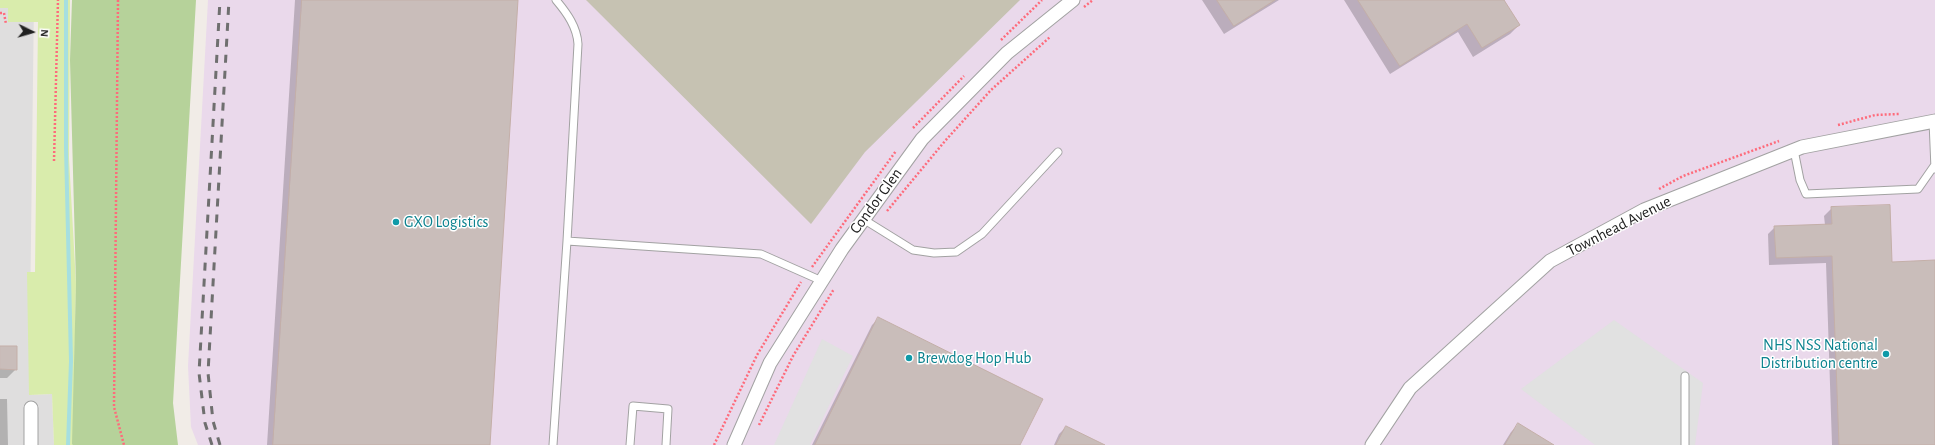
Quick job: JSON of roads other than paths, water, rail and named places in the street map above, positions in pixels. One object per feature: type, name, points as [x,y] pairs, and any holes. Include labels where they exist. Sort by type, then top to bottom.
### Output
[{"type":"street","name":"Condor Glen","points":[[734,445],[770,363],[863,219],[922,139],[1007,53],[1076,6]]},
{"type":"street","name":"Townhead Avenue","points":[[1372,445],[1410,388],[1550,261],[1644,210],[1802,146],[1934,121]]},
{"type":"street","points":[[31,408],[31,445]]},
{"type":"lane","points":[[553,445],[567,241],[578,44],[578,35],[573,23],[556,0]]},
{"type":"lane","points":[[1794,150],[1800,180],[1806,194],[1918,189],[1934,168],[1934,121]]},
{"type":"lane","points":[[863,219],[913,250],[934,253],[956,252],[982,234],[1058,152]]},
{"type":"lane","points":[[567,241],[760,254],[822,281]]},
{"type":"lane","points":[[1685,376],[1685,445]]},
{"type":"lane","points":[[630,445],[633,406],[668,409],[666,445]]},
{"type":"waterway","points":[[66,0],[66,148],[71,361],[68,445]]},
{"type":"railway","points":[[212,445],[205,423],[199,373],[220,0]]},
{"type":"railway","points":[[220,445],[213,421],[208,373],[229,0]]},
{"type":"place","name":"GXO Logistics","points":[[396,222]]},
{"type":"place","name":"NHS NSS National Distribution centre","points":[[1886,354]]},
{"type":"place","name":"Brewdog Hop Hub","points":[[909,358]]}]
